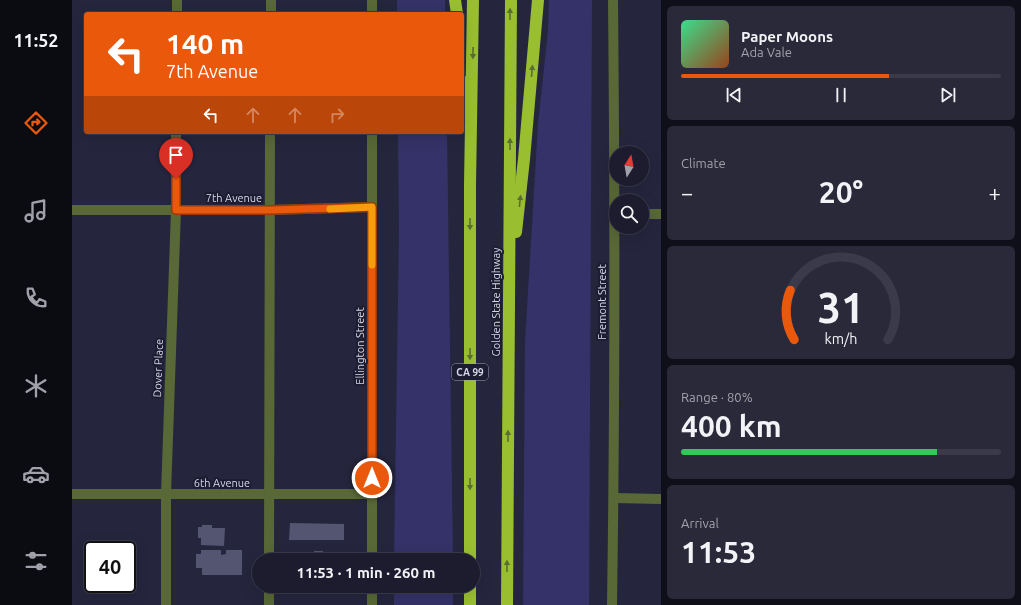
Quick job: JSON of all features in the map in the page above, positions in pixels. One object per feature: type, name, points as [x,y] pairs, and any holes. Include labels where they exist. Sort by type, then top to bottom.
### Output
[{"type":"highway","points":[[456,0],[457,12]]},
{"type":"highway","name":"CA 99","points":[[470,553],[470,185],[473,0]]},
{"type":"highway","name":"Golden State Highway","points":[[507,605],[511,0]]},
{"type":"highway","points":[[509,295],[524,159],[538,0]]},
{"type":"highway","points":[[464,107],[470,185]]},
{"type":"highway","points":[[470,593],[470,605]]},
{"type":"street","points":[[177,0],[177,12]]},
{"type":"street","points":[[271,0],[271,12]]},
{"type":"street","points":[[372,0],[372,12]]},
{"type":"street","name":"Fremont Street","points":[[613,0],[615,194]]},
{"type":"street","name":"Dover Place","points":[[166,605],[166,494],[176,210],[176,134]]},
{"type":"street","points":[[269,553],[270,134]]},
{"type":"street","name":"Ellington Street","points":[[372,134],[372,553]]},
{"type":"street","name":"7th Avenue","points":[[72,210],[270,210],[372,207]]},
{"type":"street","points":[[649,214],[661,214]]},
{"type":"street","name":"Fremont Street","points":[[612,605],[615,234]]},
{"type":"street","name":"6th Avenue","points":[[72,494],[373,494]]},
{"type":"street","points":[[614,498],[661,499]]},
{"type":"street","points":[[269,593],[269,605]]},
{"type":"street","points":[[372,593],[372,605]]},
{"type":"shaded area","points":[[397,0],[445,0],[445,12],[397,12]]},
{"type":"shaded area","points":[[549,0],[592,0],[589,605],[523,605],[525,342],[538,124],[548,31]]},
{"type":"shaded area","points":[[398,134],[447,134],[453,553],[394,553],[399,231]]},
{"type":"shaded area","points":[[394,593],[453,593],[453,605],[394,605]]},
{"type":"building","points":[[290,523],[344,524],[344,540],[289,540]]},
{"type":"building","points":[[202,525],[212,525],[212,528],[225,528],[224,546],[201,545],[201,538],[198,538],[198,527],[202,527]]},
{"type":"building","points":[[201,550],[221,550],[221,555],[226,554],[226,550],[242,550],[242,575],[202,575],[202,568],[196,568],[196,554],[201,554]]},
{"type":"building","points":[[314,551],[323,551],[323,553],[314,553]]},
{"type":"slow traffic","points":[[330,209],[372,207],[372,265]]},
{"type":"route","points":[[176,179],[176,210],[270,210],[372,207],[372,478]]}]
